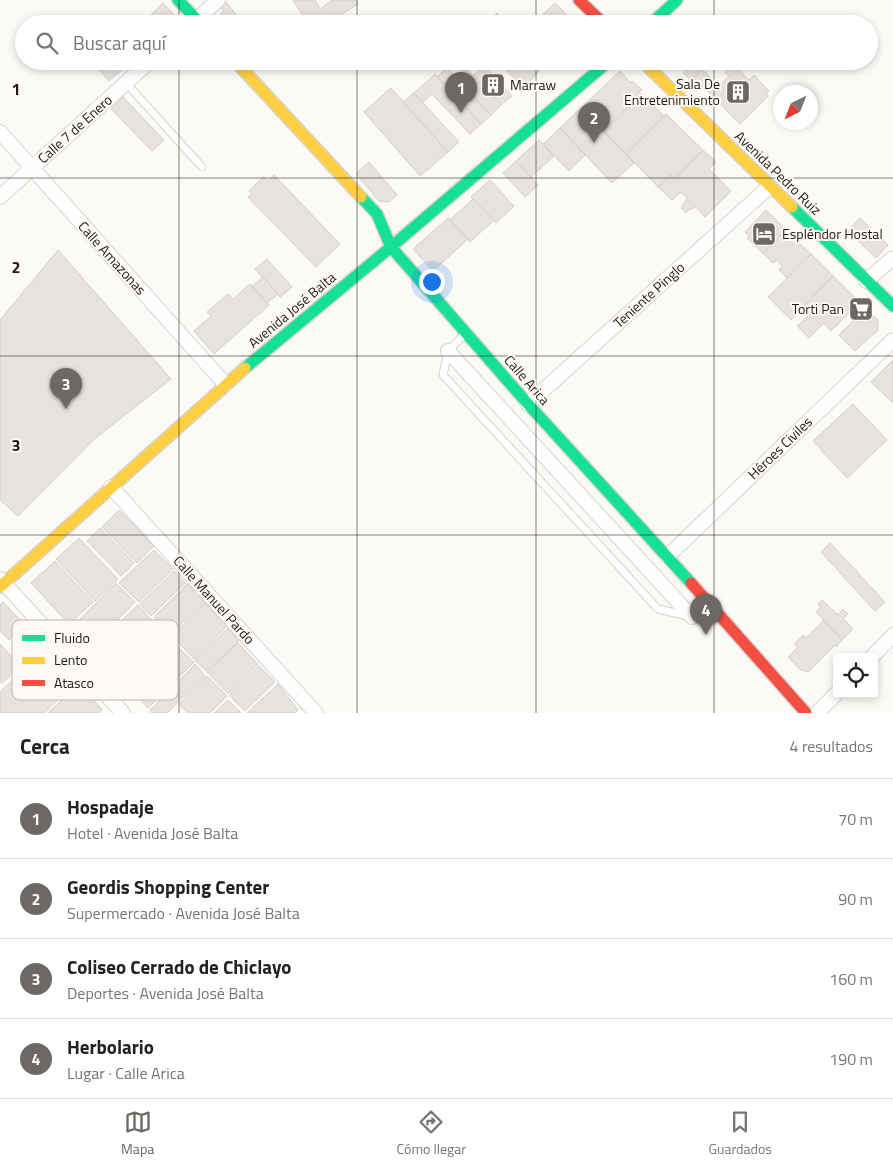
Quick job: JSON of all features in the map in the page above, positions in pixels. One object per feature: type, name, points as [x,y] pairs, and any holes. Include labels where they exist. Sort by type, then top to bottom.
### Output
[{"type":"street","points":[[178,0],[190,15]]},
{"type":"street","points":[[203,15],[218,0]]},
{"type":"street","points":[[579,0],[595,15]]},
{"type":"street","points":[[661,15],[677,0]]},
{"type":"street","name":"Calle 7 de Enero","points":[[0,197],[140,70]]},
{"type":"street","name":"Calle Arica","points":[[243,70],[377,214],[392,247],[528,404],[668,556],[806,713]]},
{"type":"street","name":"Avenida José Balta","points":[[1,584],[225,384],[392,247],[598,70]]},
{"type":"street","name":"Avenida Pedro Ruiz","points":[[651,70],[893,306]]},
{"type":"street","name":"Calle Amazonas","points":[[0,132],[225,384]]},
{"type":"street","name":"Teniente Pinglo","points":[[528,404],[770,187]]},
{"type":"street","points":[[866,280],[893,258]]},
{"type":"street","name":"Héroes Civiles","points":[[668,556],[893,340]]},
{"type":"street","points":[[448,351],[692,617]]},
{"type":"street","name":"Calle Manuel Pardo","points":[[111,487],[316,713]]},
{"type":"street","points":[[1,584],[35,620]]},
{"type":"street","points":[[876,653],[893,635]]},
{"type":"street","points":[[817,713],[833,697]]},
{"type":"street","points":[[111,700],[123,713]]},
{"type":"lane","points":[[126,83],[202,167]]},
{"type":"lane","points":[[466,333],[448,351],[443,375],[658,609],[692,617],[716,611]]},
{"type":"building","points":[[293,0],[315,0],[320,9],[332,0],[356,0],[358,4],[340,15],[303,15]]},
{"type":"building","points":[[226,2],[237,15],[220,15],[224,11],[220,7]]},
{"type":"building","points":[[163,3],[174,15],[151,15]]},
{"type":"building","points":[[555,3],[567,15],[542,15]]},
{"type":"building","points":[[99,70],[122,70],[109,81]]},
{"type":"building","points":[[445,70],[449,70],[491,115],[481,124],[437,77]]},
{"type":"building","points":[[464,70],[468,70],[501,105],[491,115],[456,77]]},
{"type":"building","name":"Marraw","points":[[479,70],[489,70],[512,96],[501,105],[474,75]]},
{"type":"building","points":[[506,70],[540,70],[523,88]]},
{"type":"building","points":[[685,70],[701,70],[691,80],[683,73]]},
{"type":"building","name":"Sala De Entretenimiento","points":[[703,70],[719,86],[729,76],[725,72],[727,70],[739,70],[749,80],[754,75],[769,91],[766,94],[768,96],[740,124],[694,78]]},
{"type":"building","points":[[620,71],[631,83],[632,81],[642,90],[639,92],[641,94],[604,131],[581,108]]},
{"type":"building","points":[[435,74],[481,124],[470,134],[432,94],[423,102],[414,93]]},
{"type":"building","points":[[391,88],[448,152],[420,176],[364,112]]},
{"type":"building","points":[[414,93],[459,142],[448,152],[403,102]]},
{"type":"building","points":[[641,94],[664,116],[626,154],[604,131]]},
{"type":"building","points":[[123,97],[164,140],[152,151],[111,109]]},
{"type":"building","points":[[581,108],[634,163],[612,183],[560,128]]},
{"type":"building","points":[[666,114],[703,150],[675,179],[670,175],[658,187],[626,154]]},
{"type":"building","points":[[560,128],[585,155],[569,171],[543,144]]},
{"type":"building","points":[[539,140],[554,156],[531,177],[516,161]]},
{"type":"building","points":[[703,150],[716,162],[709,169],[731,191],[705,217],[696,207],[686,213],[681,208],[687,198],[681,192],[672,200],[658,187],[670,175],[675,179]]},
{"type":"building","points":[[516,161],[538,185],[525,197],[503,173]]},
{"type":"building","points":[[369,162],[397,195],[389,202],[379,201],[356,174]]},
{"type":"building","points":[[274,175],[340,244],[316,267],[248,197],[252,194],[249,191],[263,177],[268,181]]},
{"type":"building","points":[[490,180],[514,206],[496,223],[471,197]]},
{"type":"building","points":[[473,199],[494,220],[470,242],[450,220]]},
{"type":"building","name":"Espléndor Hostal","points":[[766,210],[786,230],[763,253],[747,238],[749,236],[745,232]]},
{"type":"building","points":[[448,218],[468,239],[433,271],[413,249]]},
{"type":"building","points":[[860,218],[888,245],[876,258],[848,231]]},
{"type":"building","points":[[786,230],[811,254],[787,278],[779,270],[782,266],[777,260],[773,263],[763,253]]},
{"type":"building","points":[[58,250],[171,379],[93,440],[18,516],[0,500],[0,320]]},
{"type":"building","points":[[811,254],[833,276],[791,320],[768,297]]},
{"type":"building","points":[[267,259],[292,287],[280,297],[255,269]]},
{"type":"building","points":[[833,276],[860,303],[831,331],[824,323],[809,338],[797,326],[808,316],[801,309]]},
{"type":"building","points":[[263,277],[278,294],[267,303],[252,286]]},
{"type":"building","points":[[250,284],[269,305],[214,354],[194,331],[211,316],[207,312],[228,294],[233,299]]},
{"type":"building","points":[[860,303],[878,320],[878,330],[855,351],[839,335],[855,319],[849,313]]},
{"type":"building","points":[[893,360],[893,403],[871,382]]},
{"type":"building","points":[[853,404],[887,440],[847,478],[813,441]]},
{"type":"building","points":[[119,510],[154,546],[137,563],[102,527]]},
{"type":"building","points":[[100,528],[134,563],[121,576],[87,541]]},
{"type":"building","points":[[79,538],[118,579],[95,601],[56,559]]},
{"type":"building","points":[[830,543],[885,602],[875,611],[821,552]]},
{"type":"building","points":[[154,550],[173,569],[139,602],[119,583]]},
{"type":"building","points":[[55,561],[93,602],[73,620],[65,620],[31,583]]},
{"type":"building","points":[[174,571],[185,583],[151,616],[140,604]]},
{"type":"building","points":[[116,583],[135,602],[117,620],[79,620]]},
{"type":"building","points":[[187,584],[204,602],[178,627],[178,620],[157,620],[154,617]]},
{"type":"building","points":[[822,600],[838,615],[843,609],[848,614],[843,618],[853,629],[842,640],[816,612],[821,607],[818,604]]},
{"type":"building","points":[[3,602],[20,620],[12,620],[12,637],[9,640],[0,631],[0,605]]},
{"type":"building","points":[[205,603],[227,626],[194,659],[178,642],[178,630]]},
{"type":"building","points":[[138,605],[149,617],[146,620],[122,620]]},
{"type":"building","points":[[824,620],[842,640],[808,672],[801,670],[788,657],[798,647],[794,644],[803,635],[806,638]]},
{"type":"building","points":[[228,628],[239,641],[206,671],[195,660]]},
{"type":"building","points":[[238,643],[258,664],[228,694],[207,672]]},
{"type":"building","points":[[0,644],[12,657],[12,674],[2,683],[0,681]]},
{"type":"building","points":[[178,647],[182,651],[178,655]]},
{"type":"building","points":[[183,652],[194,662],[178,678],[178,657]]},
{"type":"building","points":[[195,664],[205,676],[167,713],[152,713],[150,710],[160,700],[178,700],[178,681]]},
{"type":"building","points":[[259,666],[275,682],[245,711],[229,695]]},
{"type":"building","points":[[207,676],[227,696],[210,713],[188,713],[179,704]]},
{"type":"building","points":[[12,681],[12,700],[57,700],[44,713],[0,713],[0,692]]},
{"type":"building","points":[[278,684],[298,710],[295,713],[247,713]]},
{"type":"building","points":[[62,700],[93,700],[102,710],[99,713],[48,713]]},
{"type":"building","points":[[141,700],[156,700],[148,708]]},
{"type":"building","points":[[228,700],[241,713],[214,713]]},
{"type":"traffic: fast","points":[[178,0],[192,15]]},
{"type":"traffic: fast","points":[[661,15],[677,0]]},
{"type":"traffic: fast","points":[[245,368],[391,247],[598,70]]},
{"type":"traffic: fast","points":[[361,197],[377,214],[391,247],[528,404],[691,583]]},
{"type":"traffic: fast","points":[[792,207],[893,306]]},
{"type":"traffic: slow","points":[[243,70],[361,197]]},
{"type":"traffic: slow","points":[[651,70],[792,207]]},
{"type":"traffic: slow","points":[[0,587],[245,368]]},
{"type":"traffic: jam","points":[[579,0],[595,15]]},
{"type":"traffic: jam","points":[[691,583],[806,713]]},
{"type":"place","name":"Marraw","points":[[493,85]]},
{"type":"place","name":"Sala De Entretenimiento","points":[[738,92]]},
{"type":"place","name":"Hospadaje","points":[[461,113]]},
{"type":"place","name":"Geordis Shopping Center","points":[[594,143]]},
{"type":"place","name":"Espléndor Hostal","points":[[764,234]]},
{"type":"place","name":"Torti Pan","points":[[861,309]]},
{"type":"place","name":"Coliseo Cerrado de Chiclayo","points":[[66,409]]},
{"type":"place","name":"Herbolario","points":[[706,635]]}]
